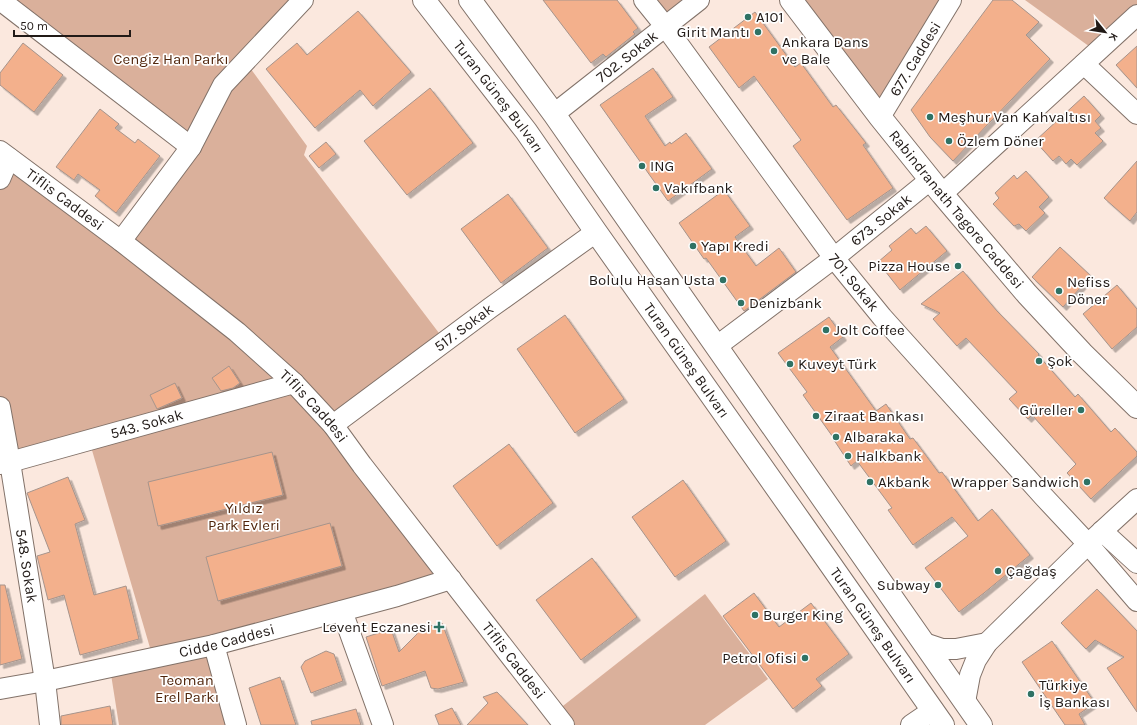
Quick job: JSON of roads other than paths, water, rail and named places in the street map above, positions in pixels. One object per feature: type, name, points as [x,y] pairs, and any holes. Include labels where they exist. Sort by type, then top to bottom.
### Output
[{"type":"main road","name":"Turan Güneş Bulvarı","points":[[424,0],[526,130],[596,232],[796,514],[938,718]]},
{"type":"main road","points":[[470,0],[554,114],[981,725]]},
{"type":"main road","name":"Rabindranath Tagore Caddesi","points":[[791,0],[880,117],[936,187],[1026,294],[1082,353],[1137,407]]},
{"type":"street","points":[[0,0],[191,147]]},
{"type":"street","points":[[121,241],[191,147],[223,85],[304,0]]},
{"type":"street","name":"701. Sokak","points":[[644,0],[665,26],[834,258],[882,317],[1044,497],[1095,537]]},
{"type":"street","name":"702. Sokak","points":[[554,114],[700,0]]},
{"type":"street","name":"677. Caddesi","points":[[880,117],[951,0]]},
{"type":"street","name":"673. Sokak","points":[[716,346],[834,258],[936,187],[1084,64],[1137,15]]},
{"type":"street","points":[[1084,64],[1137,114]]},
{"type":"street","points":[[0,179],[5,154]]},
{"type":"street","name":"Tiflis Caddesi","points":[[5,154],[121,241],[237,332],[294,383],[333,425],[362,465],[564,725]]},
{"type":"street","name":"517. Sokak","points":[[333,425],[490,308],[596,232]]},
{"type":"street","name":"543. Sokak","points":[[5,463],[294,383]]},
{"type":"street","name":"548. Sokak","points":[[0,407],[5,463],[45,681],[50,725]]},
{"type":"street","points":[[965,702],[970,675],[976,660],[987,643],[1095,537],[1137,499]]},
{"type":"street","points":[[1095,537],[1137,563]]},
{"type":"street","points":[[1095,537],[1137,601]]},
{"type":"street","name":"Cidde Caddesi","points":[[0,689],[45,681],[214,645],[397,596],[451,579]]},
{"type":"street","points":[[342,611],[383,725]]},
{"type":"street","points":[[924,643],[942,649],[956,649],[987,643]]},
{"type":"street","points":[[214,645],[236,725]]},
{"type":"street","points":[[911,725],[938,718]]},
{"type":"place","name":"A101","points":[[748,17]]},
{"type":"place","name":"Girit Mantı","points":[[758,32]]},
{"type":"place","name":"Ankara Dans ve Bale","points":[[774,51]]},
{"type":"place","name":"Meşhur Van Kahvaltısı","points":[[930,117]]},
{"type":"place","name":"Özlem Döner","points":[[949,141]]},
{"type":"place","name":"ING","points":[[642,166]]},
{"type":"place","name":"Vakıfbank","points":[[656,188]]},
{"type":"place","name":"Yapı Kredi","points":[[693,246]]},
{"type":"place","name":"Pizza House","points":[[958,266]]},
{"type":"place","name":"Bolulu Hasan Usta","points":[[723,280]]},
{"type":"place","name":"Nefiss Döner","points":[[1059,291]]},
{"type":"place","name":"Denizbank","points":[[741,303]]},
{"type":"place","name":"Jolt Coffee","points":[[826,330]]},
{"type":"place","name":"Şok","points":[[1039,361]]},
{"type":"place","name":"Kuveyt Türk","points":[[790,364]]},
{"type":"place","name":"Güreller","points":[[1081,410]]},
{"type":"place","name":"Ziraat Bankası","points":[[816,416]]},
{"type":"place","name":"Albaraka","points":[[836,437]]},
{"type":"place","name":"Halkbank","points":[[848,456]]},
{"type":"place","name":"Akbank","points":[[870,482]]},
{"type":"place","name":"Wrapper Sandwich","points":[[1087,482]]},
{"type":"place","name":"Çağdaş","points":[[998,571]]},
{"type":"place","name":"Subway","points":[[938,585]]},
{"type":"place","name":"Burger King","points":[[755,615]]},
{"type":"place","name":"Levent Eczanesi","points":[[439,627]]},
{"type":"place","name":"Petrol Ofisi","points":[[805,658]]},
{"type":"place","name":"Türkiye İş Bankası","points":[[1031,694]]},
{"type":"park label","name":"Cengiz Han Parkı","points":[[171,59]]},
{"type":"park label","name":"Yıldız Park Evleri","points":[[244,516]]},
{"type":"park label","name":"Teoman Erel Parkı","points":[[187,688]]}]
